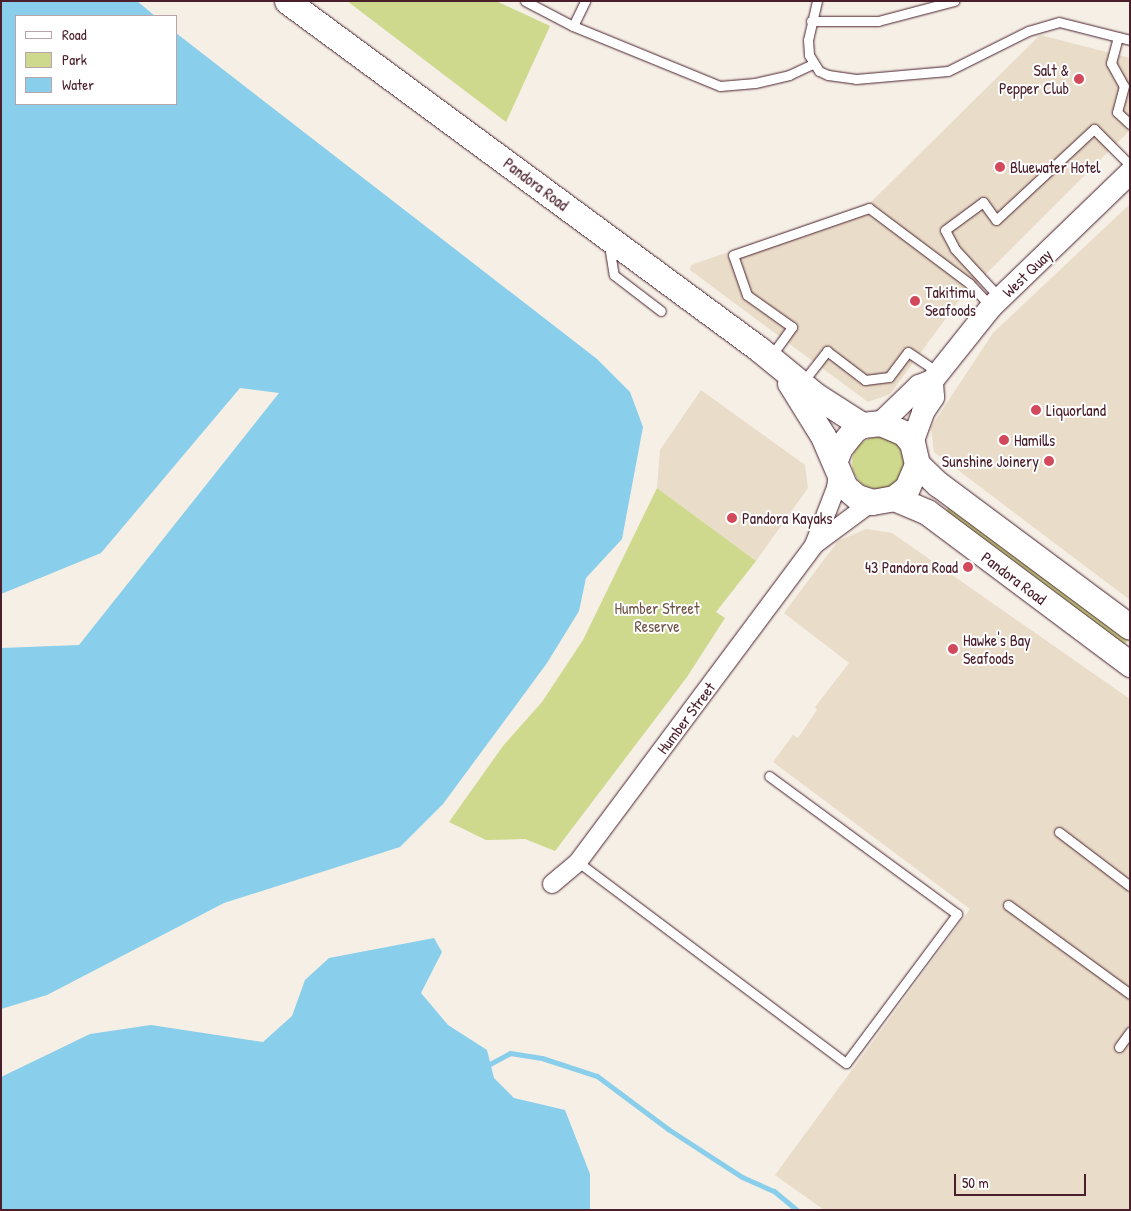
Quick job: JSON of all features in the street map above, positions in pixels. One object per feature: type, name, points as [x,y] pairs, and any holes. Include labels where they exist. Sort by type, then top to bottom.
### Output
[{"type":"main road","name":"Pandora Road","points":[[287,1],[608,237],[784,371],[872,424]]},
{"type":"main road","points":[[784,371],[837,467],[845,487],[857,497],[883,500],[907,488],[914,453],[894,426],[872,424],[847,436],[837,467]]},
{"type":"main road","name":"Pandora Road","points":[[914,453],[938,484],[1130,627]]},
{"type":"main road","name":"Pandora Road","points":[[883,500],[927,512],[1130,664]]},
{"type":"street","name":"West Quay","points":[[872,424],[919,386],[936,376],[996,303],[1130,173]]},
{"type":"street","points":[[914,453],[923,412],[933,397],[936,376]]},
{"type":"street","name":"Humber Street","points":[[552,884],[578,862],[814,545],[836,488],[837,467]]},
{"type":"street","name":"Humber Street","points":[[814,545],[883,500]]},
{"type":"lane","points":[[525,1],[573,26],[720,86],[755,83],[789,75],[813,64]]},
{"type":"lane","points":[[573,26],[585,1]]},
{"type":"lane","points":[[817,1],[808,40],[813,64],[828,75],[856,79],[908,76],[948,71],[1046,24],[1060,22],[1130,40]]},
{"type":"lane","points":[[811,21],[878,21],[954,1]]},
{"type":"lane","points":[[1118,37],[1111,63],[1127,89],[1118,112],[1130,124]]},
{"type":"lane","points":[[996,303],[955,249],[945,230],[983,202],[996,220],[1094,129],[1130,165]]},
{"type":"lane","points":[[784,371],[792,327],[747,295],[734,255],[869,208],[996,303]]},
{"type":"lane","points":[[608,237],[614,275],[661,311]]},
{"type":"lane","points":[[784,371],[828,351],[865,380],[889,377],[908,352],[936,376]]},
{"type":"lane","points":[[578,862],[846,1063],[956,914],[769,776]]},
{"type":"lane","points":[[1059,832],[1130,886]]},
{"type":"lane","points":[[1008,905],[1130,994]]},
{"type":"lane","points":[[1119,1046],[1130,1032]]},
{"type":"shaded area","points":[[1040,35],[1130,58],[1130,130],[958,302],[890,394],[868,402],[690,270],[691,265],[870,203]]},
{"type":"shaded area","points":[[1130,204],[1130,600],[934,452],[931,427],[993,333]]},
{"type":"shaded area","points":[[701,390],[805,465],[808,488],[756,561],[657,488],[660,450]]},
{"type":"shaded area","points":[[866,529],[892,533],[1130,699],[1130,1210],[824,1210],[775,1175],[970,909],[773,762],[793,735],[798,738],[817,710],[815,707],[849,663],[784,613],[838,541]]},
{"type":"green space","points":[[347,1],[496,1],[550,26],[506,122]]},
{"type":"green space","points":[[878,437],[888,439],[896,445],[902,453],[904,463],[902,473],[896,481],[888,487],[878,489],[868,487],[860,481],[854,473],[852,463],[854,453],[860,445],[868,439]]},
{"type":"green space","name":"Humber Street Reserve","points":[[657,488],[756,561],[716,612],[725,618],[687,677],[555,851],[525,839],[486,840],[449,822],[503,746],[542,702],[583,640]]},
{"type":"green space","points":[[951,504],[1129,638],[1121,649],[943,514]]},
{"type":"water","points":[[1,1],[137,1],[154,15],[15,15],[15,105],[178,105],[178,35],[597,359],[630,392],[643,427],[622,539],[586,578],[579,611],[547,663],[443,804],[400,847],[224,903],[47,995],[1,1009],[1,648],[79,645],[279,393],[240,388],[101,553],[1,594]]},
{"type":"water","points":[[434,938],[442,952],[421,993],[448,1025],[487,1050],[494,1078],[514,1098],[565,1110],[590,1174],[590,1210],[1,1210],[1,1077],[90,1034],[151,1025],[263,1042],[292,1016],[305,980],[329,958]]},
{"type":"waterway","points":[[486,1066],[510,1053],[542,1058],[597,1076],[668,1129],[742,1177],[774,1191],[797,1210]]},
{"type":"place","name":"Salt & Pepper Club","points":[[1079,79]]},
{"type":"place","name":"Bluewater Hotel","points":[[1000,167]]},
{"type":"place","name":"Takitimu Seafoods","points":[[915,301]]},
{"type":"place","name":"Liquorland","points":[[1036,410]]},
{"type":"place","name":"Hamills","points":[[1004,440]]},
{"type":"place","name":"Sunshine Joinery","points":[[1049,461]]},
{"type":"place","name":"Pandora Kayaks","points":[[732,518]]},
{"type":"place","name":"43 Pandora Road","points":[[968,567]]},
{"type":"place","name":"Hawke's Bay Seafoods","points":[[953,649]]}]
